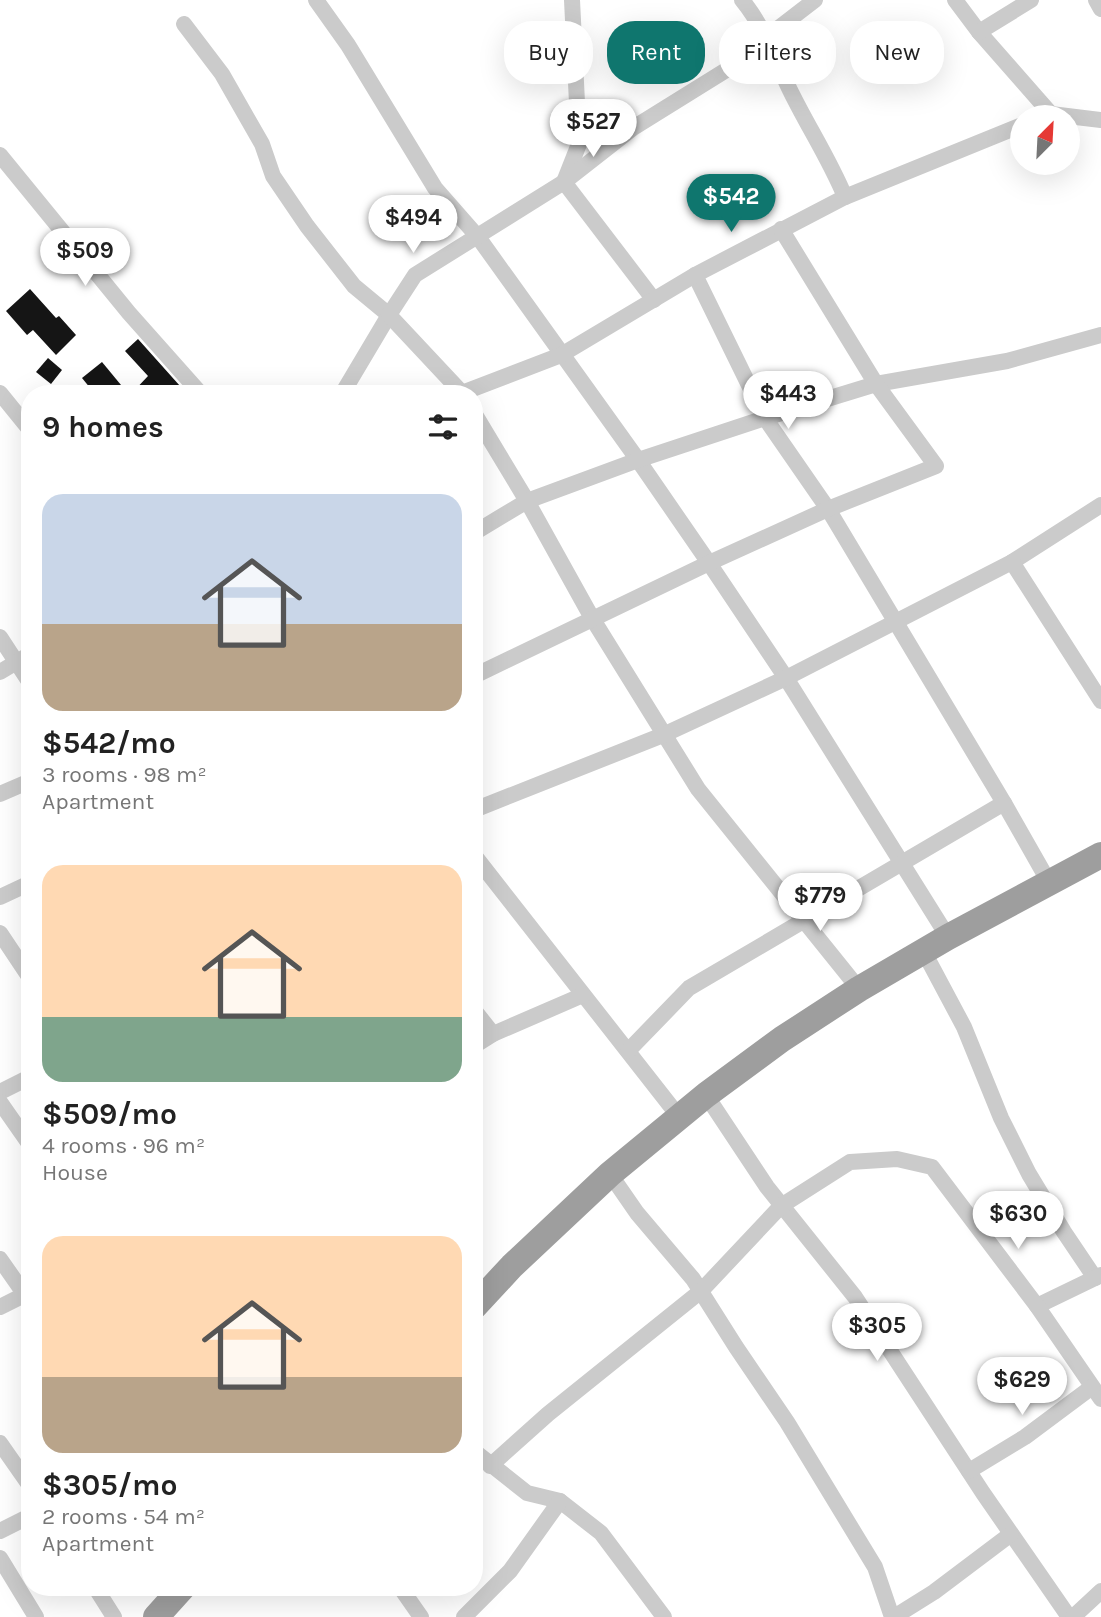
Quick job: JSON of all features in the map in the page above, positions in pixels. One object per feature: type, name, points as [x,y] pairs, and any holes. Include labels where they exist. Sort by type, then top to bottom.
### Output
[{"type":"highway","points":[[483,1297],[512,1266],[610,1174],[706,1095],[782,1039],[859,989],[948,937],[1101,855]]},
{"type":"highway","points":[[156,1617],[175,1596]]},
{"type":"street","points":[[316,0],[348,45],[435,188],[478,237],[709,563],[786,678],[948,937]]},
{"type":"street","points":[[564,181],[579,144],[572,0]]},
{"type":"street","points":[[742,0],[758,21]]},
{"type":"street","points":[[788,21],[815,0]]},
{"type":"street","points":[[955,0],[1039,105]]},
{"type":"street","points":[[979,32],[1031,0]]},
{"type":"street","points":[[1096,0],[1101,9]]},
{"type":"street","points":[[184,24],[222,74],[262,144],[273,176],[307,226],[354,286],[389,316],[455,385]]},
{"type":"street","points":[[347,385],[415,275],[564,181],[633,128],[719,75]]},
{"type":"street","points":[[788,84],[833,168],[845,197]]},
{"type":"street","points":[[1080,118],[1101,120]]},
{"type":"street","points":[[483,385],[561,355],[695,275],[845,197],[1010,130]]},
{"type":"street","points":[[0,155],[129,313],[193,385]]},
{"type":"street","points":[[564,181],[654,300]]},
{"type":"street","points":[[483,672],[709,563],[828,509],[936,466],[876,384],[781,229]]},
{"type":"street","points":[[695,275],[765,418],[828,509],[1050,884]]},
{"type":"street","points":[[483,528],[527,501],[638,460],[765,418],[876,384],[1007,361],[1101,335]]},
{"type":"street","points":[[0,393],[21,419]]},
{"type":"street","points":[[483,427],[592,618],[698,789],[859,989]]},
{"type":"street","points":[[483,806],[663,735],[786,678],[1012,562],[1101,505]]},
{"type":"street","points":[[1012,562],[1094,675],[1101,701]]},
{"type":"street","points":[[0,637],[21,656]]},
{"type":"street","points":[[0,672],[21,659]]},
{"type":"street","points":[[0,794],[21,785]]},
{"type":"street","points":[[628,1051],[689,988],[1004,803]]},
{"type":"street","points":[[483,867],[680,1118]]},
{"type":"street","points":[[0,897],[21,887]]},
{"type":"street","points":[[0,933],[21,964]]},
{"type":"street","points":[[923,952],[964,1027],[1001,1118],[1029,1174],[1064,1232],[1098,1276],[1037,1306]]},
{"type":"street","points":[[483,1040],[583,995]]},
{"type":"street","points":[[483,1021],[493,1034]]},
{"type":"street","points":[[0,1092],[21,1082]]},
{"type":"street","points":[[706,1095],[780,1206],[855,1297],[969,1471],[1071,1617],[1101,1591]]},
{"type":"street","points":[[0,1102],[21,1132]]},
{"type":"street","points":[[490,1466],[568,1396],[701,1291],[780,1206],[850,1162],[897,1159],[932,1167],[1037,1306],[1096,1393],[969,1471]]},
{"type":"street","points":[[610,1174],[637,1213],[701,1291],[787,1422],[875,1567],[893,1617],[934,1592],[1012,1534]]},
{"type":"street","points":[[0,1259],[21,1287]]},
{"type":"street","points":[[0,1307],[21,1299]]},
{"type":"street","points":[[0,1443],[21,1473]]},
{"type":"street","points":[[483,1459],[527,1493],[560,1501],[601,1533],[664,1617]]},
{"type":"street","points":[[464,1617],[510,1572],[560,1501]]},
{"type":"street","points":[[0,1531],[21,1520]]},
{"type":"street","points":[[0,1558],[21,1592]]},
{"type":"street","points":[[23,1596],[36,1617]]},
{"type":"street","points":[[101,1596],[114,1617]]},
{"type":"street","points":[[406,1596],[421,1617]]},
{"type":"building","points":[[30,289],[56,318],[59,316],[76,335],[56,355],[33,330],[27,335],[6,311]]},
{"type":"building","points":[[138,339],[179,385],[140,385],[148,376],[125,351]]},
{"type":"building","points":[[48,358],[62,370],[51,384],[36,372]]},
{"type":"building","points":[[102,362],[121,385],[88,385],[82,378]]}]
